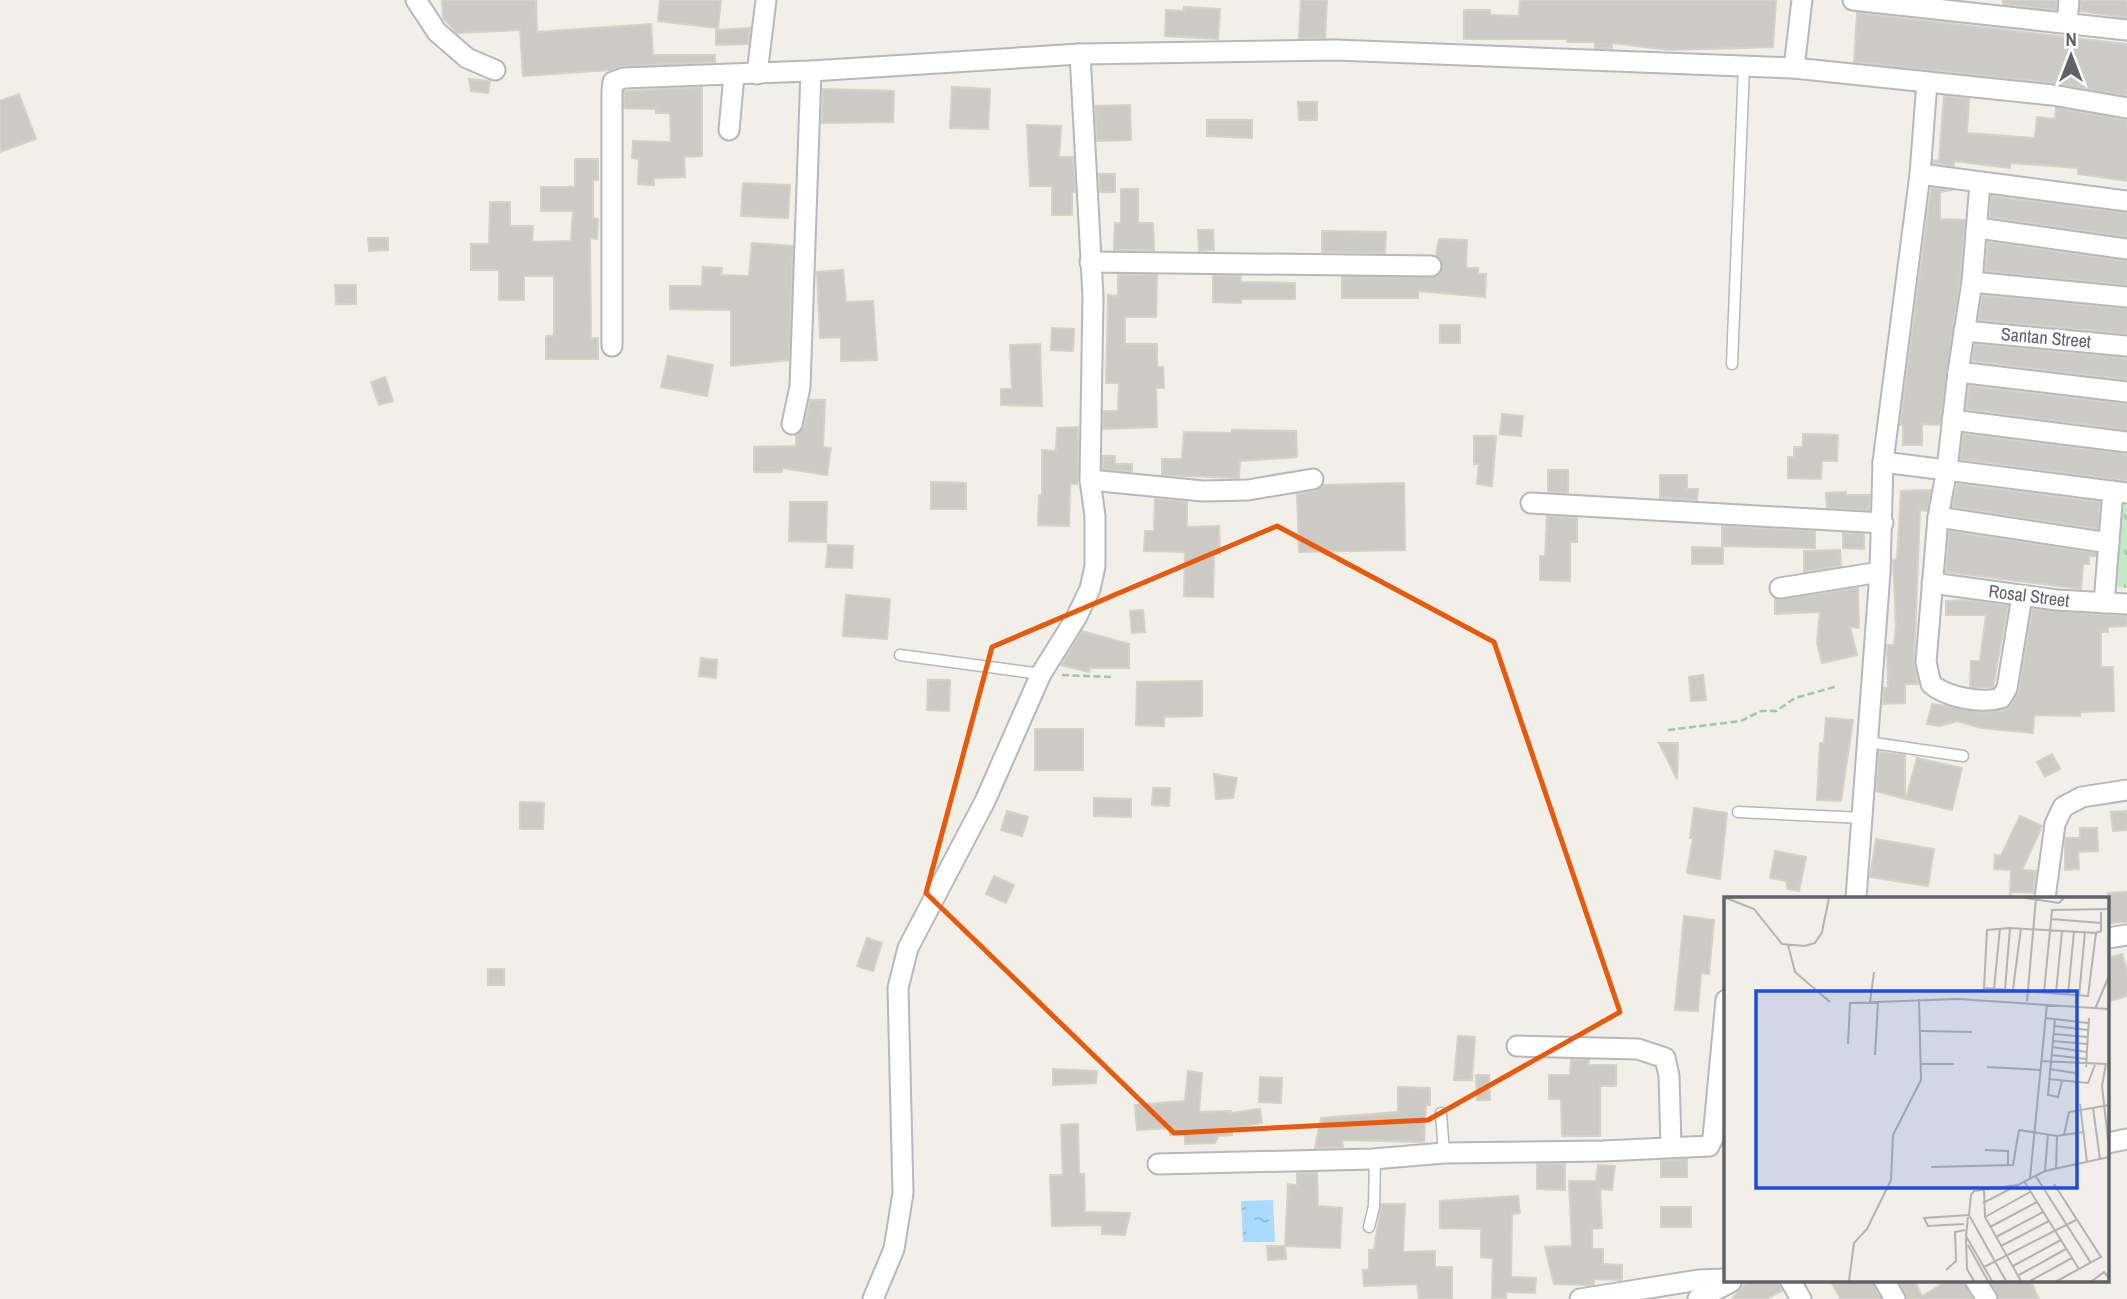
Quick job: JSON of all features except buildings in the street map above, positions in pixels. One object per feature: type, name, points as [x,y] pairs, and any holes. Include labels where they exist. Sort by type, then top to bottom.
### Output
[{"type":"street","points":[[416,0],[438,32],[467,58],[495,70]]},
{"type":"street","points":[[757,74],[766,0]]},
{"type":"street","points":[[1794,68],[1802,0]]},
{"type":"street","points":[[1853,0],[1986,7],[2067,23],[2127,30]]},
{"type":"street","points":[[2067,23],[2069,0]]},
{"type":"street","points":[[612,346],[613,82],[624,78],[682,74],[757,74],[1080,54],[1336,50],[1794,68],[2052,95],[2127,108]]},
{"type":"street","points":[[873,1299],[894,1250],[902,1193],[898,1014],[901,968],[908,948],[985,802],[1041,674],[1076,618],[1090,589],[1096,546],[1090,480],[1094,349],[1080,54]]},
{"type":"street","points":[[792,424],[800,387],[811,71]]},
{"type":"street","points":[[729,130],[734,75]]},
{"type":"street","points":[[1856,897],[1884,523],[1884,462],[1920,174],[1927,82]]},
{"type":"street","points":[[1920,174],[2127,201]]},
{"type":"street","points":[[1979,183],[1978,228],[1972,282],[1938,517],[1926,662],[1931,684],[1950,694],[1989,700],[2000,698],[2007,688],[2022,596]]},
{"type":"street","points":[[1978,228],[2127,249]]},
{"type":"street","points":[[1090,262],[1431,267]]},
{"type":"street","points":[[1972,282],[2127,298]]},
{"type":"street","name":"Santan Street","points":[[1964,331],[2127,346]]},
{"type":"street","points":[[1958,372],[2127,391]]},
{"type":"street","points":[[1952,420],[2127,442]]},
{"type":"street","points":[[1884,462],[2120,492],[2109,543],[2104,603]]},
{"type":"street","points":[[1090,480],[1203,491],[1248,490],[1312,479]]},
{"type":"street","points":[[1531,503],[1884,523]]},
{"type":"street","points":[[1938,517],[2109,543]]},
{"type":"street","points":[[1780,588],[1880,572]]},
{"type":"street","name":"Rosal Street","points":[[1932,583],[2022,596],[2127,604]]},
{"type":"street","points":[[2045,897],[2055,824],[2063,807],[2082,797],[2127,790]]},
{"type":"street","points":[[1158,1164],[1375,1159],[1444,1153],[1603,1151],[1671,1146],[1702,1148],[1709,1146],[1713,1138],[1724,1021]]},
{"type":"street","points":[[1517,1046],[1638,1049],[1665,1058],[1669,1076],[1671,1146]]},
{"type":"street","points":[[1580,1299],[1699,1280],[1724,1279]]},
{"type":"street","points":[[1698,1299],[1730,1282]]},
{"type":"street","points":[[1791,1282],[1801,1299]]},
{"type":"street","points":[[1885,1282],[1895,1299]]},
{"type":"street","points":[[1976,1282],[1987,1299]]},
{"type":"lane","points":[[1732,364],[1744,66]]},
{"type":"lane","points":[[900,655],[1041,674]]},
{"type":"lane","points":[[1867,741],[1963,756]]},
{"type":"lane","points":[[1738,811],[1863,818]]},
{"type":"lane","points":[[1441,1112],[1444,1153]]},
{"type":"lane","points":[[1368,1227],[1374,1206],[1375,1159]]},
{"type":"path","points":[[1041,674],[1111,677]]},
{"type":"path","points":[[1668,730],[1741,721],[1761,711],[1776,711],[1795,698],[1838,686]]},
{"type":"highlighted area","points":[[1277,526],[1494,642],[1620,1012],[1428,1120],[1174,1133],[926,893],[992,647]]},
{"type":"green space","points":[[2127,498],[2127,588],[2111,586]]},
{"type":"water","points":[[1273,1200],[1275,1242],[1243,1242],[1241,1201]]}]
